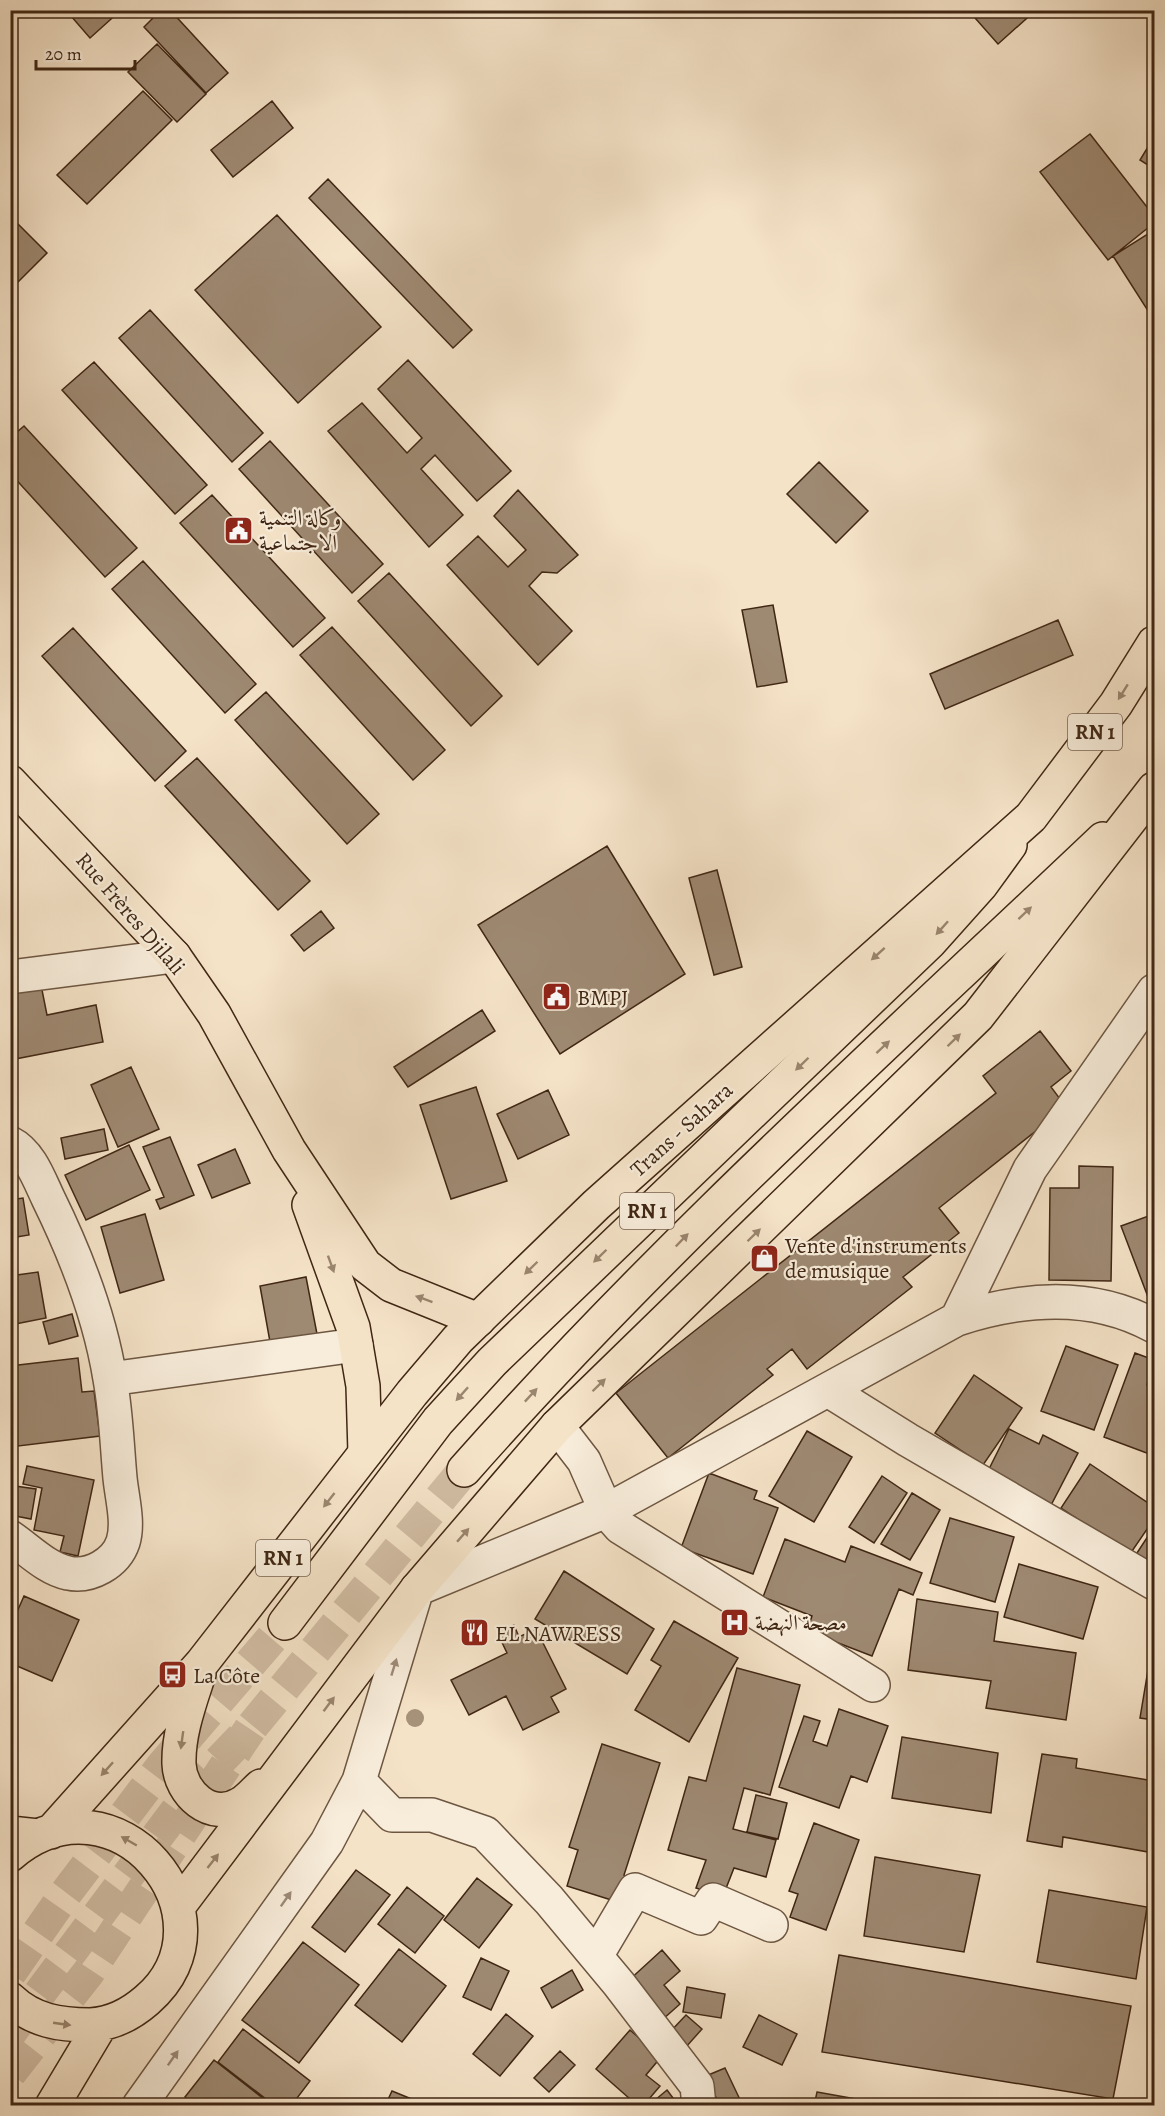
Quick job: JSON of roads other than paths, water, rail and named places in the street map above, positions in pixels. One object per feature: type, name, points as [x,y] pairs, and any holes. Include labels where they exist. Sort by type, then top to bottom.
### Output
[{"type":"main road","name":"Trans - Sahara","points":[[33,1834],[202,1663],[412,1393],[478,1320],[596,1205],[1031,817],[1116,704],[1155,643]]},
{"type":"main road","name":"Rue Frères Djilali","points":[[10,782],[174,956],[214,1014],[289,1150]]},
{"type":"main road","name":"RN 1","points":[[557,1426],[978,1016],[1153,791]]},
{"type":"main road","name":"RN 1","points":[[464,1470],[528,1397],[709,1212],[1153,791]]},
{"type":"main road","name":"RN 1","points":[[285,1623],[438,1421],[492,1362],[930,942],[981,885],[1031,817]]},
{"type":"main road","points":[[289,1150],[355,1252],[377,1277],[406,1293],[478,1320]]},
{"type":"main road","points":[[289,1150],[346,1306],[356,1345],[365,1405],[365,1454]]},
{"type":"main road","points":[[178,1907],[417,1589],[557,1426]]},
{"type":"main road","points":[[202,1663],[186,1713],[179,1763],[181,1781],[194,1798],[207,1808],[221,1809],[238,1805],[277,1774]]},
{"type":"main road","points":[[10,1855],[33,1834],[87,1828],[123,1837],[153,1859],[173,1890],[178,1907],[178,1946],[163,1982],[136,2009],[101,2024],[64,2025],[31,2014],[10,1999]]},
{"type":"main road","points":[[52,2106],[101,2024]]},
{"type":"street","points":[[10,977],[174,956]]},
{"type":"street","points":[[957,1319],[1030,1169],[1155,992]]},
{"type":"street","points":[[10,1143],[25,1155],[33,1168],[72,1250],[98,1324],[110,1379],[125,1529],[117,1554],[96,1570],[69,1574],[56,1569],[10,1537]]},
{"type":"street","points":[[139,2106],[327,1842],[359,1781],[417,1589],[606,1511],[957,1319],[994,1307],[1033,1301],[1073,1302],[1111,1309],[1152,1322]]},
{"type":"street","points":[[110,1379],[356,1345]]},
{"type":"street","points":[[828,1390],[908,1440],[1155,1583]]},
{"type":"street","points":[[557,1426],[584,1461],[606,1511],[626,1532],[873,1685]]},
{"type":"street","points":[[359,1781],[392,1815],[432,1815],[485,1833],[549,1900],[596,1956],[697,2086],[699,2106]]},
{"type":"street","points":[[596,1956],[635,1890],[701,1918],[713,1900],[771,1925]]},
{"type":"tunnel","points":[[10,2033],[192,1790],[250,1729],[464,1470]]},
{"type":"tunnel","points":[[10,1973],[63,1897],[163,1765],[285,1623]]},
{"type":"tunnel","points":[[10,2073],[88,1973],[250,1729]]},
{"type":"place","name":"وكالة التنمية الاجتماعية","points":[[238,530]]},
{"type":"place","name":"BMPJ","points":[[556,997]]},
{"type":"place","name":"Vente d'instruments de musique","points":[[764,1258]]},
{"type":"place","name":"مصحة النهضة","points":[[734,1622]]},
{"type":"place","name":"EL NAWRESS","points":[[474,1633]]},
{"type":"place","name":"La Côte","points":[[172,1675]]}]
